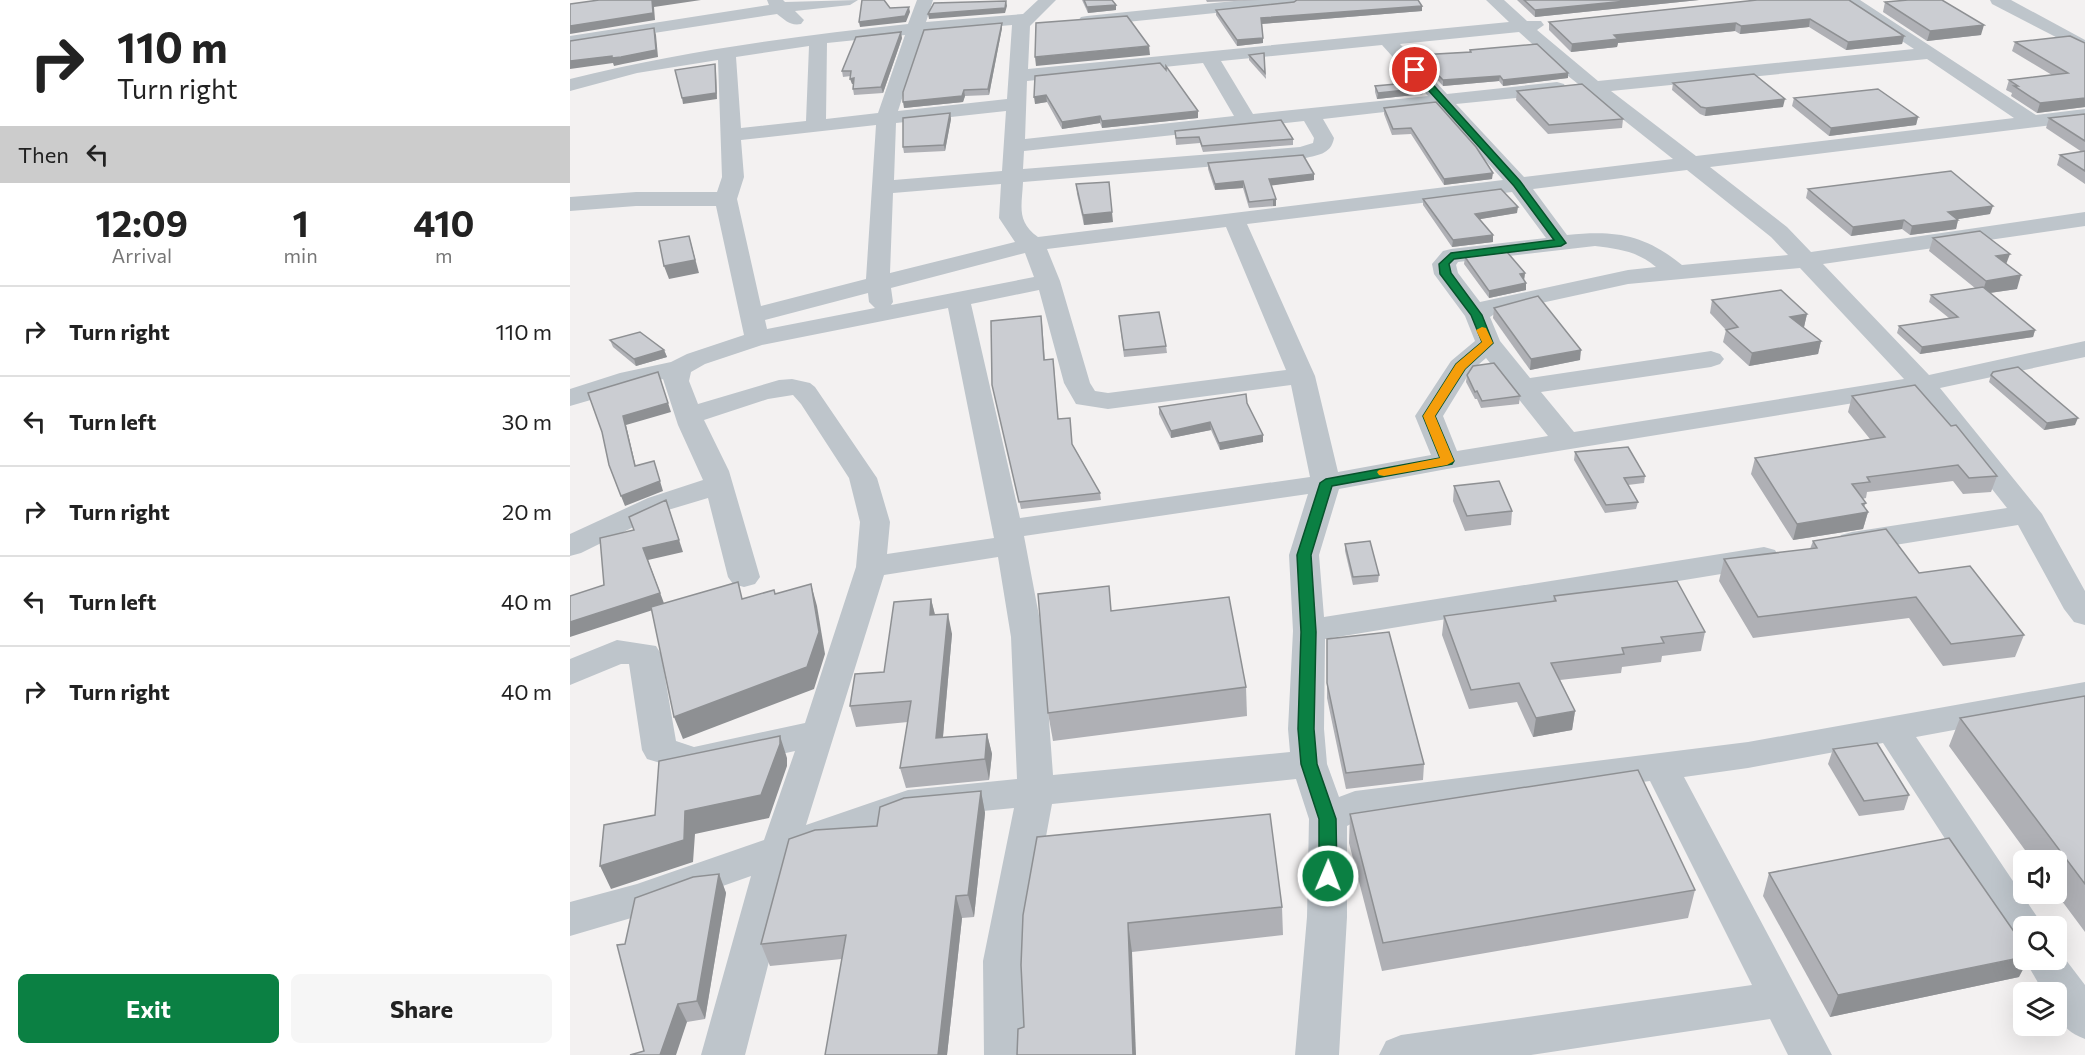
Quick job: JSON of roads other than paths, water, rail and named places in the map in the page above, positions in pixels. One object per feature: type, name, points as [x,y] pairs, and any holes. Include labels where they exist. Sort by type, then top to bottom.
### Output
[{"type":"street","points":[[570,41],[778,4],[850,0]]},
{"type":"street","points":[[883,314],[878,284],[886,118],[925,0]]},
{"type":"street","points":[[1048,0],[1031,23],[1018,76],[1010,218],[1022,236],[1033,244],[1048,281],[1077,383],[1085,398],[1108,401],[1302,376]]},
{"type":"street","points":[[1066,22],[1294,0]]},
{"type":"street","points":[[1494,0],[1592,86],[1779,232],[1923,384],[2027,514],[2075,602],[2085,614]]},
{"type":"street","points":[[1998,0],[2085,46]]},
{"type":"street","points":[[1853,3],[1891,4]]},
{"type":"street","points":[[1853,3],[2033,122]]},
{"type":"street","points":[[778,4],[818,39]]},
{"type":"street","points":[[570,85],[622,71],[818,39],[915,29],[1031,23]]},
{"type":"street","points":[[1018,76],[1557,23]]},
{"type":"street","points":[[2063,35],[2085,33]]},
{"type":"street","points":[[816,126],[818,39]]},
{"type":"street","points":[[1387,40],[1517,183],[1561,243]]},
{"type":"street","points":[[1014,146],[1442,100],[1931,53]]},
{"type":"street","points":[[727,54],[733,177],[726,199],[753,328]]},
{"type":"street","points":[[1209,57],[1248,121]]},
{"type":"street","points":[[731,135],[1017,104]]},
{"type":"street","points":[[884,187],[1300,153],[1322,147],[1324,138],[1310,114]]},
{"type":"street","points":[[570,398],[679,368],[753,328],[878,284],[1033,244],[2085,115]]},
{"type":"street","points":[[570,204],[636,200],[726,199]]},
{"type":"street","points":[[1477,315],[1488,307],[1628,277],[1805,260],[2085,219]]},
{"type":"street","points":[[1234,220],[1302,376],[1326,483],[1304,555],[1309,632],[1306,729],[1309,764],[1328,819],[1327,917],[1317,1055]]},
{"type":"street","points":[[1567,442],[1488,343],[1477,315],[1446,274],[1444,264],[1451,256],[1595,239],[1633,244],[1653,253],[1676,272]]},
{"type":"street","points":[[753,328],[883,314],[1048,281]]},
{"type":"street","points":[[958,299],[1010,537],[1027,637],[1036,791],[1003,961],[1006,1055]]},
{"type":"street","points":[[1447,461],[1429,416],[1460,367],[1488,343]]},
{"type":"street","points":[[871,567],[1010,537],[1447,461],[1923,384],[2085,349]]},
{"type":"street","points":[[1523,387],[1711,360]]},
{"type":"street","points":[[679,368],[676,381],[689,416],[715,471],[744,577]]},
{"type":"street","points":[[689,416],[764,392],[790,387],[802,389],[863,478],[875,522],[871,567],[819,733],[778,850],[723,1055]]},
{"type":"street","points":[[570,546],[658,504],[717,485]]},
{"type":"street","points":[[1827,546],[2027,514]]},
{"type":"street","points":[[1309,632],[1792,552]]},
{"type":"street","points":[[570,673],[617,652],[644,654],[660,750],[694,760],[819,733]]},
{"type":"street","points":[[1328,819],[1355,805],[1748,756],[2085,694]]},
{"type":"street","points":[[1892,729],[2017,916]]},
{"type":"street","points":[[570,919],[638,900],[908,804],[1309,764]]},
{"type":"street","points":[[1660,767],[1810,1055]]},
{"type":"street","points":[[2052,970],[2085,1020]]},
{"type":"street","points":[[1401,1055],[1781,999]]}]
